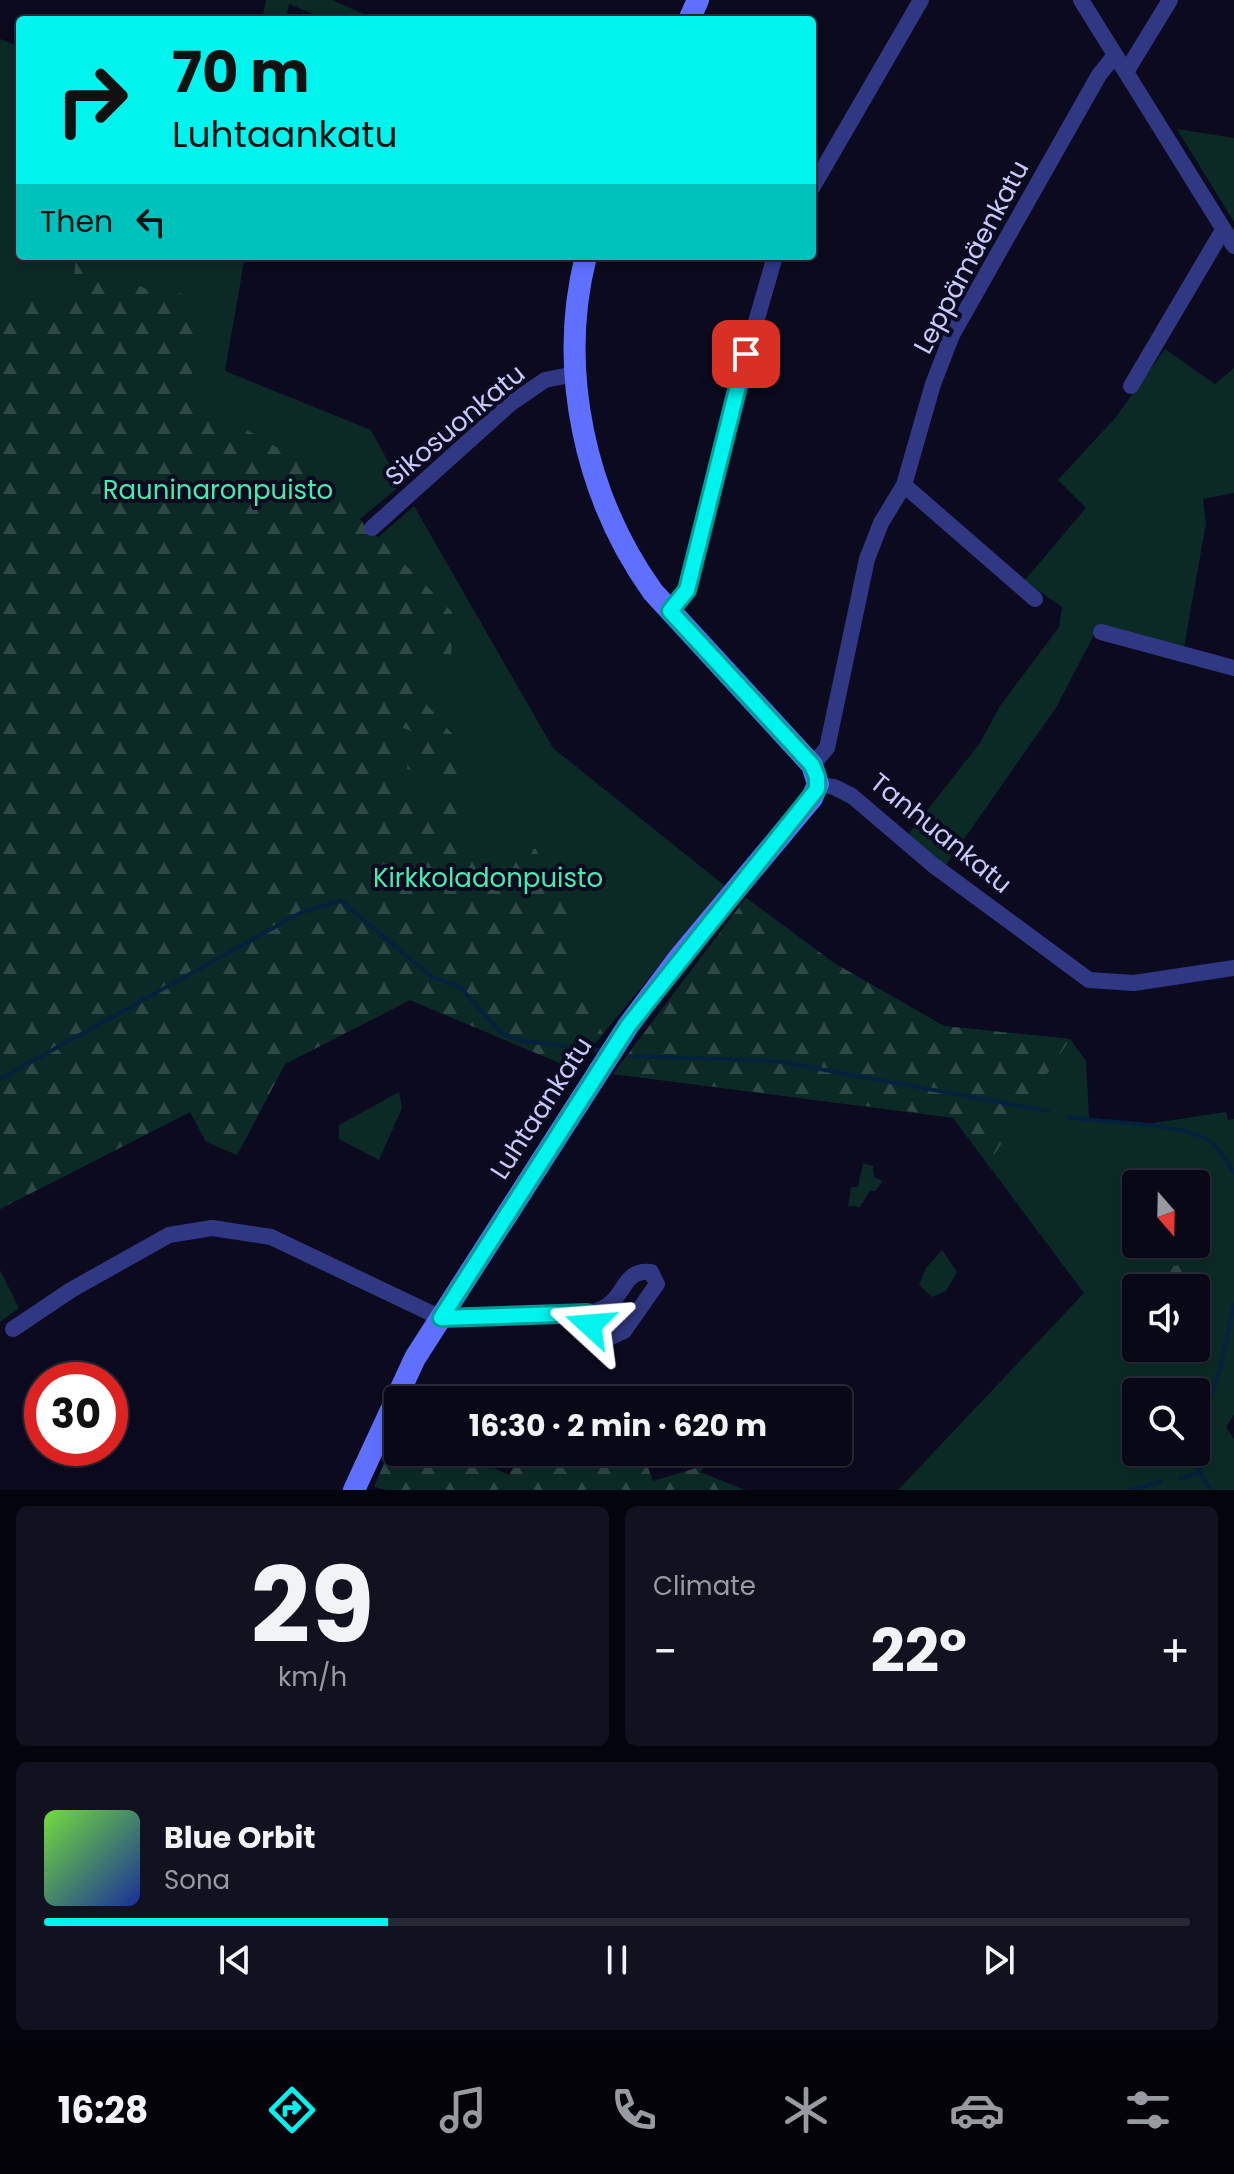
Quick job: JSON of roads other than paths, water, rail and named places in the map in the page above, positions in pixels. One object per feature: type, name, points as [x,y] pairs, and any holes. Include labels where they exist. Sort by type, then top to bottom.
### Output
[{"type":"street","points":[[816,181],[921,0]]},
{"type":"street","points":[[1081,0],[1234,246]]},
{"type":"street","points":[[1126,72],[1170,0]]},
{"type":"street","name":"Leppämäenkatu","points":[[815,775],[829,741],[867,559],[881,523],[904,485],[933,384],[952,335],[1099,75],[1115,55]]},
{"type":"street","points":[[1131,386],[1223,230]]},
{"type":"street","name":"Tanhuankatu","points":[[585,260],[578,299],[575,374],[584,433],[607,509],[633,562],[670,611],[815,775],[852,796],[933,865],[1089,980],[1134,983],[1234,968]]},
{"type":"street","points":[[670,611],[687,590],[731,409],[774,260]]},
{"type":"street","name":"Sikosuonkatu","points":[[372,528],[510,404],[545,380],[575,374]]},
{"type":"street","points":[[904,485],[1035,599]]},
{"type":"street","points":[[1101,632],[1234,668]]},
{"type":"street","name":"Luhtaankatu","points":[[354,1490],[409,1369],[628,1026],[678,959],[812,798],[815,775]]},
{"type":"street","points":[[13,1329],[71,1290],[169,1235],[212,1228],[271,1237],[441,1318],[587,1313],[609,1305],[627,1278],[639,1271],[651,1272],[657,1284],[624,1331],[611,1337],[598,1333],[590,1325],[587,1313]]},
{"type":"waterway","points":[[0,1079],[302,912],[341,901],[432,977],[460,987],[502,1034],[523,1041],[600,1050]]},
{"type":"waterway","points":[[630,1056],[776,1061],[1048,1111]]},
{"type":"waterway","points":[[1068,1117],[1154,1126],[1200,1136],[1216,1147],[1234,1173]]},
{"type":"waterway","points":[[1211,1490],[1200,1473],[1196,1446],[1220,1370],[1234,1304]]},
{"type":"waterway","points":[[1180,1478],[1200,1473]]},
{"type":"waterway","points":[[1130,1490],[1160,1482]]},
{"type":"park label","name":"Rauninaronpuisto","points":[[218,490]]},
{"type":"park label","name":"Kirkkoladonpuisto","points":[[488,878]]}]
